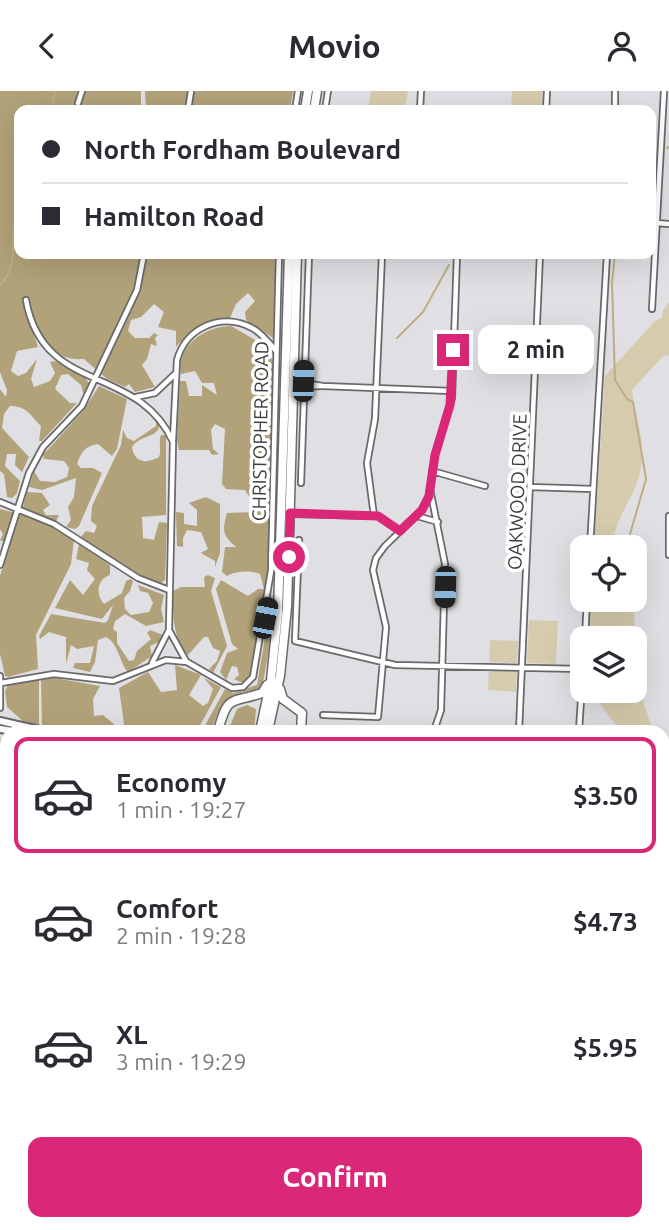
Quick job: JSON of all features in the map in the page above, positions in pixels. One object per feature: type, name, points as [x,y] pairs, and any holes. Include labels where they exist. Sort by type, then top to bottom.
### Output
[{"type":"highway","points":[[289,259],[281,351],[289,353],[290,382],[285,387],[290,513],[286,619],[280,675],[281,697],[302,713],[300,725]]},
{"type":"highway","points":[[268,725],[278,613],[285,387],[294,376],[296,259]]},
{"type":"highway","points":[[283,470],[286,474],[286,510],[290,513]]},
{"type":"highway","points":[[263,725],[280,675]]},
{"type":"highway","points":[[222,725],[230,702],[241,696],[262,693],[271,680]]},
{"type":"highway","points":[[223,725],[228,712],[239,702],[257,701],[268,714]]},
{"type":"highway","points":[[268,714],[281,706],[293,707],[300,717],[299,725]]},
{"type":"main road","points":[[0,721],[18,725]]},
{"type":"street","points":[[78,103],[82,91]]},
{"type":"street","points":[[656,240],[664,91]]},
{"type":"street","points":[[657,223],[669,224]]},
{"type":"street","points":[[0,565],[36,456],[75,415],[96,379],[137,290],[143,259]]},
{"type":"street","name":"CHRISTOPHER ROAD","points":[[187,662],[232,688],[243,687],[253,677],[269,597],[285,387],[281,351],[279,259]]},
{"type":"street","points":[[301,483],[309,259]]},
{"type":"street","points":[[374,516],[367,470],[374,426],[382,259]]},
{"type":"street","points":[[323,715],[378,717],[385,619],[373,582],[373,570],[376,558],[426,504],[452,391],[457,259]]},
{"type":"street","name":"OAKWOOD DRIVE","points":[[519,725],[540,259]]},
{"type":"street","points":[[591,535],[607,259]]},
{"type":"street","points":[[652,309],[655,259]]},
{"type":"street","points":[[26,300],[34,332],[46,349],[96,379],[135,397],[158,415],[173,442]]},
{"type":"street","points":[[152,664],[169,630],[175,373],[180,350],[187,339],[204,326],[228,321],[253,328],[281,351]]},
{"type":"street","points":[[135,397],[155,393],[175,373]]},
{"type":"street","points":[[294,376],[303,385]]},
{"type":"street","points":[[285,387],[303,385],[452,391]]},
{"type":"street","points":[[432,471],[485,486]]},
{"type":"street","points":[[530,488],[593,489]]},
{"type":"street","points":[[430,489],[445,564],[441,712],[436,725]]},
{"type":"street","points":[[0,502],[54,524],[138,579],[169,590]]},
{"type":"street","points":[[290,513],[374,516],[386,519],[400,531]]},
{"type":"street","points":[[416,516],[438,522]]},
{"type":"street","points":[[669,516],[669,555]]},
{"type":"street","points":[[299,540],[295,641],[381,662],[570,668]]},
{"type":"street","points":[[169,630],[187,662]]},
{"type":"street","points":[[1,683],[54,674],[113,681],[137,674],[152,664],[166,660],[187,662]]},
{"type":"street","points":[[0,676],[0,708]]},
{"type":"street","points":[[579,725],[581,703]]},
{"type":"shaded area","points":[[0,91],[141,91],[141,105],[14,105],[14,259],[277,259],[273,338],[246,320],[245,312],[255,301],[248,293],[236,304],[230,318],[200,326],[176,347],[176,331],[158,327],[164,312],[154,304],[141,317],[131,320],[128,331],[135,338],[149,338],[154,333],[158,335],[155,338],[157,346],[151,344],[147,359],[142,365],[155,387],[135,392],[129,384],[125,387],[107,379],[84,359],[66,357],[34,335],[38,347],[17,351],[11,371],[18,376],[26,373],[37,359],[31,379],[34,387],[50,381],[55,373],[50,362],[55,361],[84,375],[89,384],[84,396],[81,385],[68,374],[61,375],[55,389],[70,403],[77,403],[42,441],[39,441],[41,426],[24,409],[10,406],[4,414],[2,428],[29,457],[22,472],[15,465],[16,454],[7,454],[5,466],[20,481],[17,493],[12,498],[7,497],[4,474],[0,471],[0,389],[6,397],[7,390],[0,372]]},
{"type":"shaded area","points":[[145,91],[293,91],[291,105],[146,105]]},
{"type":"shaded area","points":[[371,91],[408,91],[406,105],[369,105]]},
{"type":"shaded area","points":[[512,91],[542,91],[541,105],[511,105]]},
{"type":"shaded area","points":[[669,302],[669,356],[664,355],[632,390],[642,442],[639,476],[615,535],[595,535],[605,376],[655,321],[662,318]]},
{"type":"shaded area","points":[[231,326],[267,347],[274,365],[268,578],[249,678],[243,683],[234,679],[239,675],[237,667],[232,666],[226,680],[220,672],[227,653],[238,649],[232,644],[216,589],[221,580],[248,596],[258,589],[264,589],[260,574],[243,572],[227,576],[222,572],[225,547],[236,547],[224,532],[227,513],[254,512],[255,506],[245,490],[226,489],[222,484],[225,429],[215,424],[211,430],[213,449],[219,454],[212,455],[209,450],[179,450],[177,440],[180,381],[186,381],[189,396],[202,396],[202,385],[217,395],[214,383],[202,383],[195,371],[181,374],[183,354],[195,339],[203,334],[212,329]]},
{"type":"shaded area","points":[[99,386],[127,399],[117,449],[112,456],[98,444],[87,448],[77,464],[81,468],[93,468],[102,473],[79,526],[75,529],[66,527],[71,520],[68,507],[74,497],[76,478],[42,490],[29,487],[34,471],[40,481],[55,482],[67,477],[69,468],[64,461],[44,459],[43,455],[83,411]]},
{"type":"shaded area","points":[[156,422],[160,422],[157,431],[132,447],[138,459],[154,459],[160,454],[161,435],[166,435],[166,515],[142,517],[143,538],[154,540],[159,522],[167,523],[165,580],[160,584],[128,569],[81,537],[86,531],[94,533],[97,526],[91,521],[92,506],[121,445],[123,430],[127,438],[134,441],[156,426]]},
{"type":"shaded area","points":[[27,492],[42,493],[50,505],[43,510],[46,515],[59,515],[54,526],[74,540],[71,564],[36,635],[38,669],[8,677],[5,676],[0,654],[0,576],[9,545],[0,540],[3,534],[0,529],[0,509],[21,514]]},
{"type":"shaded area","points":[[206,497],[220,504],[220,553],[215,567],[215,561],[201,553],[208,549],[201,532],[187,530],[183,547],[177,546],[176,512],[184,513],[184,524],[197,526],[197,510],[189,503]]},
{"type":"shaded area","points":[[79,544],[110,565],[110,575],[102,580],[99,587],[99,596],[104,604],[122,593],[126,581],[131,579],[133,581],[130,591],[124,598],[125,609],[131,615],[149,612],[153,603],[148,593],[140,591],[138,585],[164,595],[161,609],[164,622],[146,626],[125,614],[115,621],[113,629],[117,632],[117,643],[129,661],[134,660],[137,651],[151,639],[147,633],[150,630],[163,635],[159,642],[150,646],[152,656],[128,672],[114,644],[106,637],[98,640],[95,662],[90,672],[73,668],[75,663],[90,663],[94,646],[77,649],[71,645],[66,664],[66,637],[49,632],[40,639],[39,636],[51,614],[105,623],[108,620],[113,605],[102,619],[55,608],[70,580],[83,595],[95,579],[87,570],[89,563],[76,559]]},
{"type":"shaded area","points":[[208,575],[215,578],[211,591],[227,646],[213,673],[209,669],[217,661],[220,651],[213,648],[208,637],[204,637],[188,655],[176,633],[173,608],[173,591],[181,587],[205,587],[204,577]]},
{"type":"shaded area","points":[[272,596],[270,644],[262,688],[235,695],[221,708],[214,725],[205,725],[225,689],[233,693],[257,685]]},
{"type":"shaded area","points":[[589,612],[634,612],[635,626],[589,626]]},
{"type":"shaded area","points":[[529,620],[558,621],[556,664],[527,663]]},
{"type":"shaded area","points":[[490,640],[518,641],[517,663],[489,662]]},
{"type":"shaded area","points":[[175,665],[201,675],[189,695],[203,706],[208,703],[213,689],[204,678],[221,687],[200,725],[124,725],[119,688],[148,672],[161,692],[177,690]]},
{"type":"shaded area","points":[[489,669],[517,670],[516,692],[488,690]]},
{"type":"shaded area","points":[[41,678],[100,686],[93,699],[94,716],[103,715],[115,725],[42,725]]},
{"type":"shaded area","points":[[39,679],[39,725],[24,722],[7,707],[5,691],[8,685]]},
{"type":"shaded area","points":[[600,703],[644,703],[651,725],[616,725]]},
{"type":"shaded area","points":[[247,705],[256,709],[255,725],[230,725],[237,709]]},
{"type":"waterway","points":[[53,105],[55,91]]},
{"type":"waterway","points":[[0,285],[11,267],[14,228]]},
{"type":"waterway","points":[[614,259],[612,283],[615,380],[627,399],[633,402],[646,479],[630,535]]},
{"type":"waterway","points":[[397,338],[423,312],[449,265]]},
{"type":"route","points":[[289,557],[290,513],[378,516],[391,522],[400,531],[424,507],[428,500],[437,445],[452,398],[453,350]]}]
